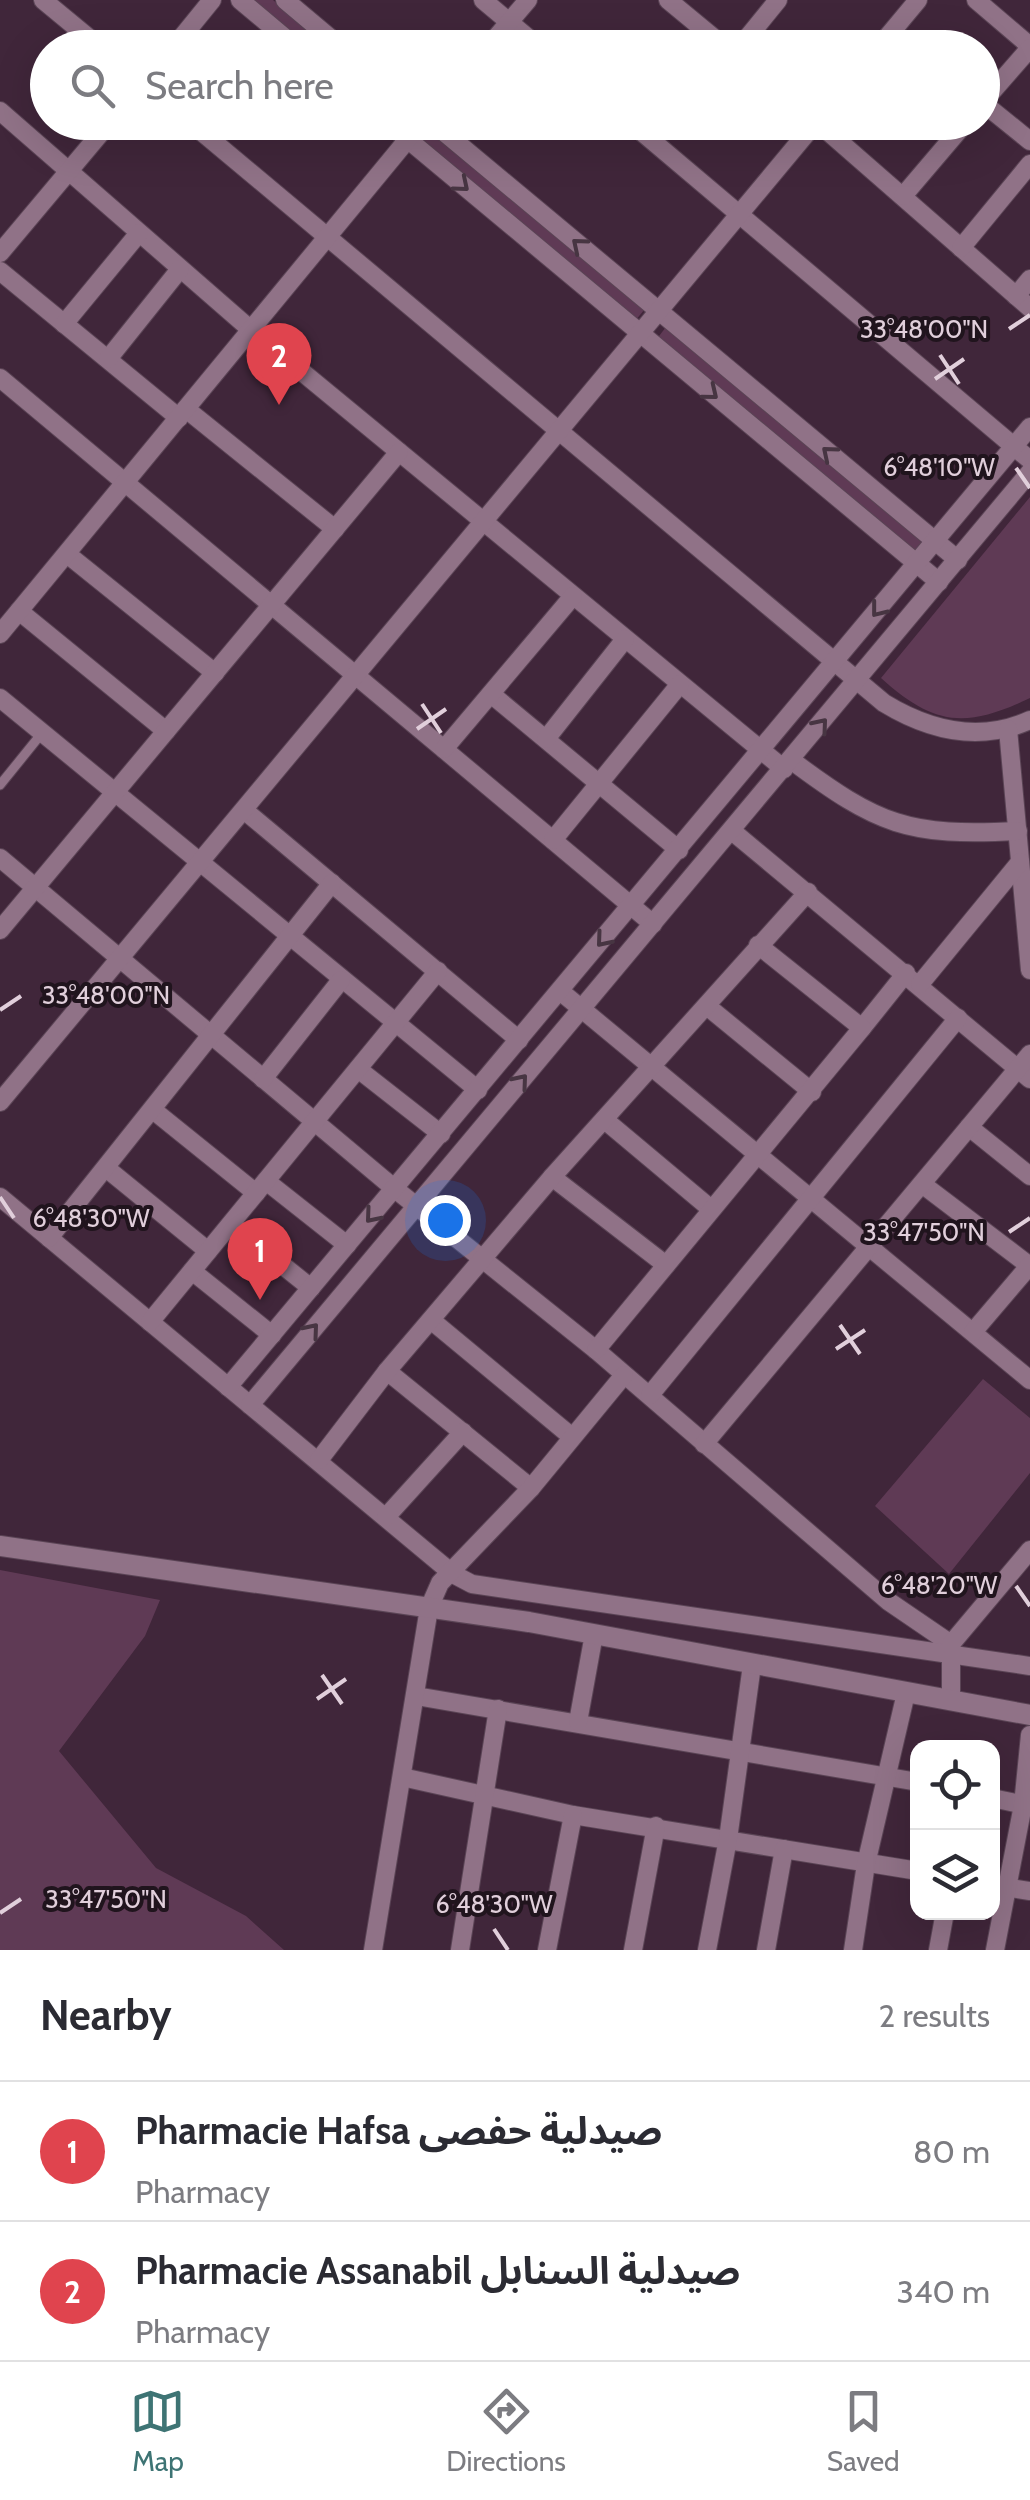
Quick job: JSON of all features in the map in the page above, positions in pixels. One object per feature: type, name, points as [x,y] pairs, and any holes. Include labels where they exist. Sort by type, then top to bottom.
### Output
[{"type":"street","points":[[44,0],[80,30]]},
{"type":"street","points":[[187,30],[212,0]]},
{"type":"street","points":[[240,0],[276,30]]},
{"type":"street","points":[[285,0],[321,30]]},
{"type":"street","points":[[483,0],[519,30]]},
{"type":"street","points":[[502,30],[528,0]]},
{"type":"street","points":[[668,0],[704,30]]},
{"type":"street","points":[[754,30],[778,0]]},
{"type":"street","points":[[893,30],[918,0]]},
{"type":"street","points":[[976,0],[1030,47],[1000,83]]},
{"type":"street","points":[[2,116],[30,139]]},
{"type":"street","points":[[1000,117],[1030,141]]},
{"type":"street","points":[[31,140],[250,330],[762,751],[889,822],[944,834],[1018,831]]},
{"type":"street","points":[[0,252],[95,140]]},
{"type":"street","points":[[211,140],[858,682],[922,724],[963,733],[1008,729],[1030,720]]},
{"type":"street","points":[[0,634],[408,140],[939,582]]},
{"type":"street","points":[[454,140],[958,560]]},
{"type":"street","points":[[652,140],[1030,460]]},
{"type":"street","points":[[0,1102],[802,140]]},
{"type":"street","points":[[838,140],[1023,302],[1030,278]]},
{"type":"street","points":[[903,196],[951,140]]},
{"type":"street","points":[[961,248],[1030,164]]},
{"type":"street","points":[[64,324],[139,233]]},
{"type":"street","points":[[108,359],[180,269]]},
{"type":"street","points":[[0,271],[108,359],[335,528]]},
{"type":"street","points":[[0,378],[653,924]]},
{"type":"street","points":[[228,1387],[1030,427]]},
{"type":"street","points":[[0,930],[399,452]]},
{"type":"street","points":[[250,1405],[1030,472]]},
{"type":"street","points":[[67,554],[215,674]]},
{"type":"street","points":[[444,749],[573,596]]},
{"type":"street","points":[[19,611],[166,731]]},
{"type":"street","points":[[546,739],[625,638]]},
{"type":"street","points":[[553,840],[680,684]]},
{"type":"street","points":[[491,694],[680,850]]},
{"type":"street","points":[[0,698],[288,939],[478,1090]]},
{"type":"street","points":[[1008,729],[1030,970]]},
{"type":"street","points":[[244,810],[519,1040]]},
{"type":"street","points":[[732,831],[913,978],[1024,1075]]},
{"type":"street","points":[[0,858],[395,1189],[650,1395],[888,1601],[952,1650]]},
{"type":"street","points":[[596,1350],[862,1028],[1020,862]]},
{"type":"street","points":[[49,1238],[332,883]]},
{"type":"street","points":[[319,1460],[387,1371],[552,1177],[654,1068],[808,892]]},
{"type":"street","points":[[758,946],[862,1028]]},
{"type":"street","points":[[150,1322],[438,972]]},
{"type":"street","points":[[263,1079],[341,980]]},
{"type":"street","points":[[560,992],[1030,1380]]},
{"type":"street","points":[[708,1007],[812,1092]]},
{"type":"street","points":[[650,1395],[958,1018]]},
{"type":"street","points":[[704,1444],[969,1127],[1024,1075],[1030,1054]]},
{"type":"street","points":[[358,1069],[441,1134]]},
{"type":"street","points":[[153,1110],[348,1245]]},
{"type":"street","points":[[606,1121],[711,1208]]},
{"type":"street","points":[[969,1127],[1030,1176]]},
{"type":"street","points":[[106,1168],[208,1251]]},
{"type":"street","points":[[552,1177],[666,1265]]},
{"type":"street","points":[[922,1184],[1030,1266],[973,1332]]},
{"type":"street","points":[[0,1197],[454,1574],[486,1589],[952,1650],[1030,1666]]},
{"type":"street","points":[[230,1224],[311,1288]]},
{"type":"street","points":[[192,1271],[272,1335]]},
{"type":"street","points":[[431,1320],[572,1437]]},
{"type":"street","points":[[387,1371],[532,1488]]},
{"type":"street","points":[[373,1950],[428,1608],[440,1584],[454,1574],[532,1488],[624,1375]]},
{"type":"street","points":[[386,1518],[463,1432]]},
{"type":"street","points":[[0,1546],[594,1634],[1030,1714]]},
{"type":"street","points":[[951,1700],[952,1650],[1030,1550]]},
{"type":"street","points":[[578,1722],[594,1634]]},
{"type":"street","points":[[707,1950],[728,1839],[752,1665]]},
{"type":"street","points":[[853,1950],[866,1864],[906,1692]]},
{"type":"street","points":[[416,1696],[910,1780]]},
{"type":"street","points":[[460,1950],[498,1709]]},
{"type":"street","points":[[1030,1735],[1027,1806],[1000,1886],[1030,1892]]},
{"type":"street","points":[[402,1776],[572,1815],[910,1870]]},
{"type":"street","points":[[1000,1800],[1027,1806]]},
{"type":"street","points":[[546,1950],[572,1815]]},
{"type":"street","points":[[633,1950],[656,1826]]},
{"type":"street","points":[[766,1950],[784,1849]]},
{"type":"street","points":[[938,1950],[944,1920]]},
{"type":"street","points":[[995,1950],[997,1920]]},
{"type":"lane","points":[[0,786],[42,733]]},
{"type":"shaded area","points":[[250,0],[273,0],[309,30],[286,30]]},
{"type":"shaded area","points":[[417,140],[444,140],[645,309],[634,322]]},
{"type":"shaded area","points":[[666,327],[932,546],[922,559],[656,340]]},
{"type":"shaded area","points":[[1030,497],[1030,698],[969,718],[951,718],[918,706],[881,678]]},
{"type":"shaded area","points":[[983,1379],[1030,1418],[1030,1473],[949,1574],[875,1506]]},
{"type":"shaded area","points":[[0,1570],[160,1600],[145,1636],[59,1751],[156,1868],[246,1916],[284,1950],[0,1950]]},
{"type":"place","name":"Pharmacie Assanabil صيدلية السنابل","points":[[279,405]]},
{"type":"place","name":"Pharmacie Hafsa صيدلية حفصى","points":[[260,1300]]}]
